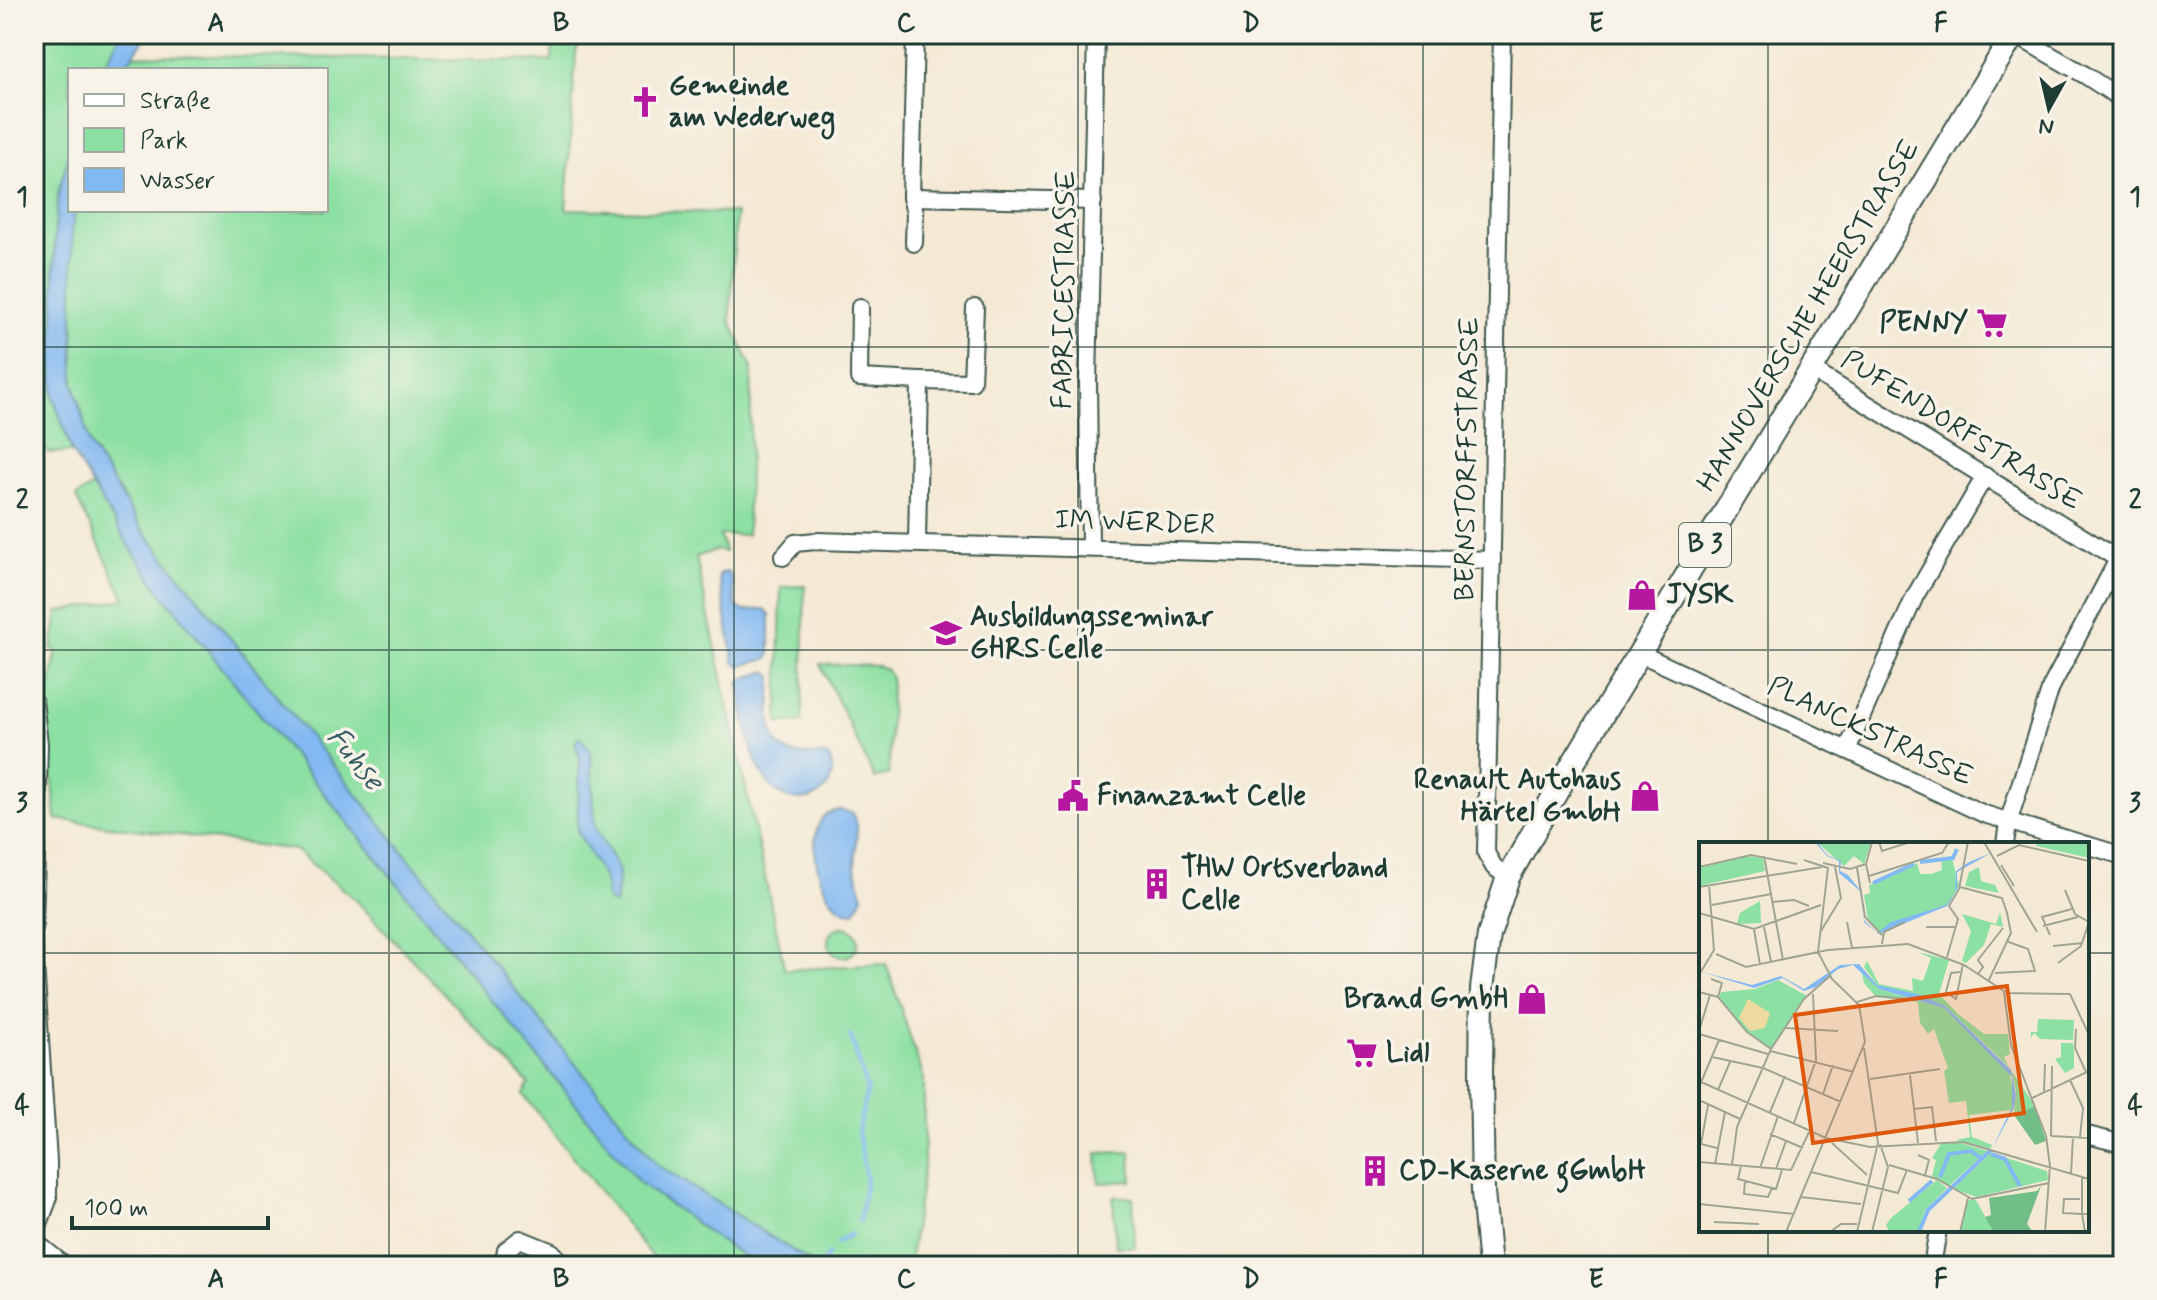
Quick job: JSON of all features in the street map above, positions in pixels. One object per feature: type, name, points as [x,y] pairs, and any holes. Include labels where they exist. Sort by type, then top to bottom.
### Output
[{"type":"main road","name":"HANNOVERSCHE HEERSTRASSE","points":[[1508,877],[1566,775],[2014,34]]},
{"type":"main road","name":"B 3","points":[[1490,1266],[1483,1192],[1482,989],[1489,935],[1508,877]]},
{"type":"street","points":[[914,243],[915,213],[911,197],[915,34]]},
{"type":"street","name":"FABRICESTRASSE","points":[[1090,547],[1088,382],[1096,34]]},
{"type":"street","name":"BERNSTORFFSTRASSE","points":[[1502,34],[1486,853],[1494,867],[1508,877]]},
{"type":"street","points":[[2014,34],[2123,100]]},
{"type":"street","points":[[911,197],[1093,201]]},
{"type":"street","points":[[860,307],[859,378],[972,382],[975,308]]},
{"type":"street","name":"PUFENDORFSTRASSE","points":[[1812,370],[2121,557]]},
{"type":"street","points":[[917,543],[920,381]]},
{"type":"street","points":[[1847,750],[1915,596],[1985,476]]},
{"type":"street","name":"IM WERDER","points":[[783,557],[795,543],[816,541],[1492,560]]},
{"type":"street","points":[[2005,842],[2008,823],[2051,687],[2121,557]]},
{"type":"street","name":"PLANCKSTRASSE","points":[[1641,654],[2008,823],[2074,842]]},
{"type":"street","points":[[34,701],[39,744],[34,927]]},
{"type":"street","name":"PLANCKSTRASSE","points":[[2089,846],[2123,856]]},
{"type":"street","points":[[34,949],[48,1161],[48,1200],[34,1239],[65,1266]]},
{"type":"street","points":[[2089,1136],[2123,1144]]},
{"type":"street","points":[[1932,1266],[1938,1232]]},
{"type":"street","points":[[503,1266],[506,1250],[520,1239],[552,1252],[565,1266]]},
{"type":"green space","points":[[34,34],[121,34],[103,68],[68,68],[68,159],[59,190],[55,231],[53,395],[72,452],[48,453],[34,427]]},
{"type":"green space","points":[[553,34],[584,34],[576,51],[566,209],[736,213],[730,320],[752,368],[747,535],[720,535],[725,552],[716,550],[696,557],[785,970],[886,964],[924,1079],[924,1163],[909,1266],[817,1266],[657,1165],[141,528],[90,445],[74,384],[72,230],[75,212],[328,212],[328,68],[123,68],[132,55],[552,61]]},
{"type":"green space","points":[[93,486],[160,591],[639,1182],[726,1245],[761,1266],[659,1266],[523,1094],[529,1084],[356,900],[295,850],[56,819],[46,707],[57,650],[52,649],[58,612],[125,599],[76,497]]},
{"type":"green space","points":[[805,586],[802,722],[778,723],[781,587]]},
{"type":"green space","points":[[820,664],[879,666],[887,670],[891,678],[889,774],[875,779]]},
{"type":"green space","points":[[843,927],[854,931],[858,942],[854,953],[843,957],[832,953],[828,942],[832,931]]},
{"type":"green space","points":[[1131,1152],[1132,1181],[1099,1183],[1097,1153]]},
{"type":"green space","points":[[1113,1197],[1133,1197],[1135,1247],[1116,1247]]},
{"type":"water","points":[[121,34],[148,34],[123,68],[103,68]]},
{"type":"water","points":[[68,159],[68,212],[75,212],[72,230],[74,384],[90,445],[141,528],[657,1165],[817,1266],[761,1266],[726,1245],[639,1182],[160,591],[72,452],[53,395],[55,231],[59,190]]},
{"type":"water","points":[[727,572],[731,576],[736,606],[744,611],[764,609],[770,614],[770,655],[767,659],[739,666],[734,662],[719,577]]},
{"type":"water","points":[[768,671],[772,675],[770,710],[777,743],[796,754],[829,757],[832,769],[830,780],[817,796],[796,799],[784,796],[765,779],[753,754],[739,685],[742,679]]},
{"type":"water","points":[[580,737],[591,751],[595,827],[619,871],[615,905],[607,900],[604,879],[577,830],[580,758],[575,742]]},
{"type":"water","points":[[839,810],[853,813],[857,826],[855,867],[863,896],[855,912],[843,910],[833,901],[824,887],[815,854],[819,823],[828,813]]},
{"type":"waterway","points":[[851,1036],[867,1090],[858,1131],[866,1180],[859,1222]]},
{"type":"waterway","points":[[837,1243],[851,1234]]},
{"type":"waterway","points":[[821,1266],[828,1254]]},
{"type":"place","name":"Gemeinde am Wederweg","points":[[645,102]]},
{"type":"place","name":"PENNY","points":[[1992,323]]},
{"type":"place","name":"JYSK","points":[[1642,595]]},
{"type":"place","name":"Ausbildungsseminar GHRS Celle","points":[[946,633]]},
{"type":"place","name":"Finanzamt Celle","points":[[1073,796]]},
{"type":"place","name":"Renault Autohaus Härtel GmbH","points":[[1645,796]]},
{"type":"place","name":"THW Ortsverband Celle","points":[[1157,884]]},
{"type":"place","name":"Brand GmbH","points":[[1532,999]]},
{"type":"place","name":"Lidl","points":[[1362,1053]]},
{"type":"place","name":"CD-Kaserne gGmbH","points":[[1375,1171]]},
{"type":"water label","name":"Fuhse","points":[[355,759]]}]
